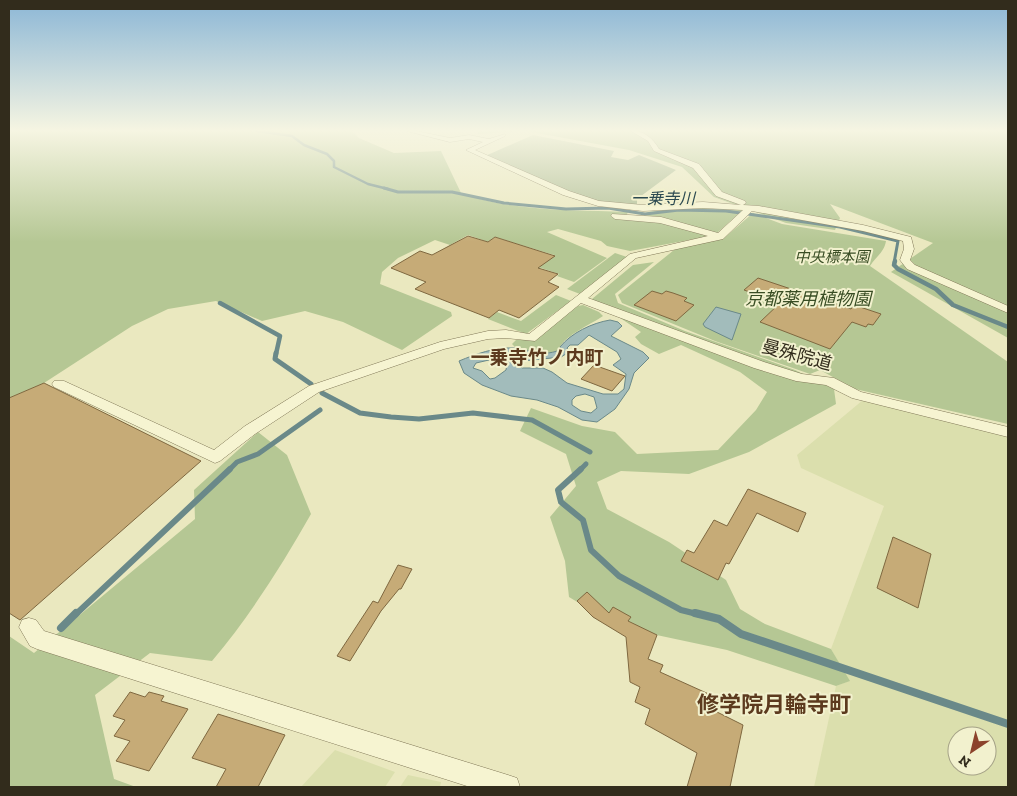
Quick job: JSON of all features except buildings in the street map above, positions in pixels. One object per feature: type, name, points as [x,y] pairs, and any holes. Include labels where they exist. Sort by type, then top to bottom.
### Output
[{"type":"street","points":[[511,168],[580,198],[623,206],[652,208],[703,205],[754,209],[863,228],[908,239],[909,249],[905,260],[911,267],[1008,310]]},
{"type":"street","points":[[698,168],[719,194],[754,209]]},
{"type":"street","points":[[630,216],[652,208]]},
{"type":"street","points":[[59,384],[215,457],[250,430],[314,389],[390,361],[450,343],[488,335],[506,334],[531,338],[633,256],[720,237],[754,209]]},
{"type":"street","points":[[615,216],[661,220],[720,237]]},
{"type":"street","name":"曼殊院道","points":[[580,300],[793,375],[829,381],[858,395],[1008,432]]},
{"type":"street","points":[[29,627],[37,639],[508,787]]},
{"type":"green space","points":[[9,168],[449,168],[461,193],[481,199],[501,204],[543,209],[628,212],[625,218],[666,222],[705,234],[705,237],[630,251],[607,246],[601,241],[558,229],[547,232],[607,258],[574,282],[557,276],[559,274],[538,267],[554,255],[495,237],[488,242],[468,235],[450,245],[435,240],[398,258],[382,272],[380,284],[451,312],[452,316],[402,350],[343,322],[305,311],[262,321],[216,301],[168,309],[132,326],[44,383],[9,398]]},
{"type":"green space","points":[[511,168],[671,168],[676,170],[637,199],[637,208],[598,203]]},
{"type":"green space","points":[[683,168],[1008,168],[1008,338],[891,272],[933,243],[830,204],[840,218],[835,230],[786,223],[714,197]]},
{"type":"green space","points":[[688,207],[743,210],[717,233],[664,218],[643,215],[648,212]]},
{"type":"green space","name":"京都薬用植物園","points":[[753,213],[782,224],[886,241],[882,252],[870,266],[1008,362],[1008,424],[855,389],[820,370],[810,374],[715,341],[622,303],[618,295],[679,246],[723,239]]},
{"type":"green space","points":[[615,253],[627,257],[580,294],[567,289]]},
{"type":"green space","points":[[654,262],[615,294],[618,303],[685,331],[795,370],[834,389],[836,404],[749,452],[689,474],[621,471],[597,482],[607,509],[669,542],[726,580],[740,609],[765,624],[831,649],[850,681],[836,686],[727,650],[619,627],[569,597],[565,561],[550,517],[576,486],[566,454],[520,431],[531,408],[582,426],[615,432],[637,454],[718,450],[756,410],[767,392],[740,372],[681,345],[659,354],[641,344],[635,337],[641,332],[592,299],[633,265]]},
{"type":"green space","points":[[556,295],[571,301],[526,334],[488,319],[497,312],[521,321]]},
{"type":"green space","points":[[583,305],[599,312],[603,316],[565,340],[559,350],[544,355],[515,347],[512,344],[516,340],[537,338],[578,306]]},
{"type":"green space","points":[[863,400],[1008,436],[1008,787],[814,787],[836,686],[849,681],[831,649],[884,506],[801,468],[797,455]]},
{"type":"green space","points":[[258,432],[287,455],[311,514],[265,590],[212,661],[150,653],[95,695],[114,779],[136,787],[9,787],[9,636],[34,653],[195,519],[194,490]]},
{"type":"green space","points":[[335,750],[395,772],[385,787],[301,787]]},
{"type":"green space","points":[[408,775],[441,782],[440,787],[400,787]]},
{"type":"water","points":[[716,307],[741,314],[732,340],[705,327],[703,324]]},
{"type":"water","points":[[603,321],[618,322],[622,326],[611,336],[643,352],[649,358],[634,373],[629,389],[615,409],[597,422],[582,420],[558,407],[537,400],[511,396],[482,385],[464,373],[459,361],[499,349],[513,348],[541,353],[560,350],[560,347],[576,333]],"holes":[[[589,335],[617,352],[621,359],[613,365],[626,374],[624,389],[618,394],[603,394],[567,383],[543,368],[522,368],[519,365],[523,361],[561,357],[569,352],[567,348],[570,345],[578,345]],[[489,360],[507,364],[506,370],[495,378],[490,379],[482,371],[473,368],[476,363]],[[585,394],[594,397],[597,408],[591,413],[581,411],[572,405],[572,400],[576,396]]]},
{"type":"waterway","name":"一乗寺川","points":[[336,168],[368,184],[384,188]]},
{"type":"waterway","name":"一乗寺川","points":[[384,188],[388,189]]},
{"type":"waterway","name":"一乗寺川","points":[[384,188],[398,192],[452,192],[504,203],[566,209],[608,208],[645,214],[679,210],[726,211],[840,227],[898,241],[894,263]]},
{"type":"waterway","name":"一乗寺川","points":[[895,261],[894,265],[898,269],[936,289],[953,305],[1008,327]]},
{"type":"waterway","points":[[220,303],[280,336],[276,354]]},
{"type":"waterway","points":[[276,353],[275,359],[311,384]]},
{"type":"waterway","points":[[322,393],[360,413],[391,417],[419,419],[473,413],[532,420],[590,452]]},
{"type":"waterway","points":[[230,469],[237,462],[258,454],[320,410]]},
{"type":"waterway","points":[[581,469],[586,464]]},
{"type":"waterway","points":[[75,615],[230,469]]},
{"type":"waterway","points":[[581,469],[558,490],[561,502],[583,520],[591,550],[619,576],[681,610],[701,615]]},
{"type":"waterway","points":[[61,628],[76,613]]},
{"type":"waterway","points":[[695,613],[719,619],[741,634],[1008,724]]},
{"type":"district","name":"一乗寺竹ノ内町","points":[[537,357]]},
{"type":"district","name":"修学院月輪寺町","points":[[774,704]]},
{"type":"park label","name":"中央標本園","points":[[832,257]]}]
